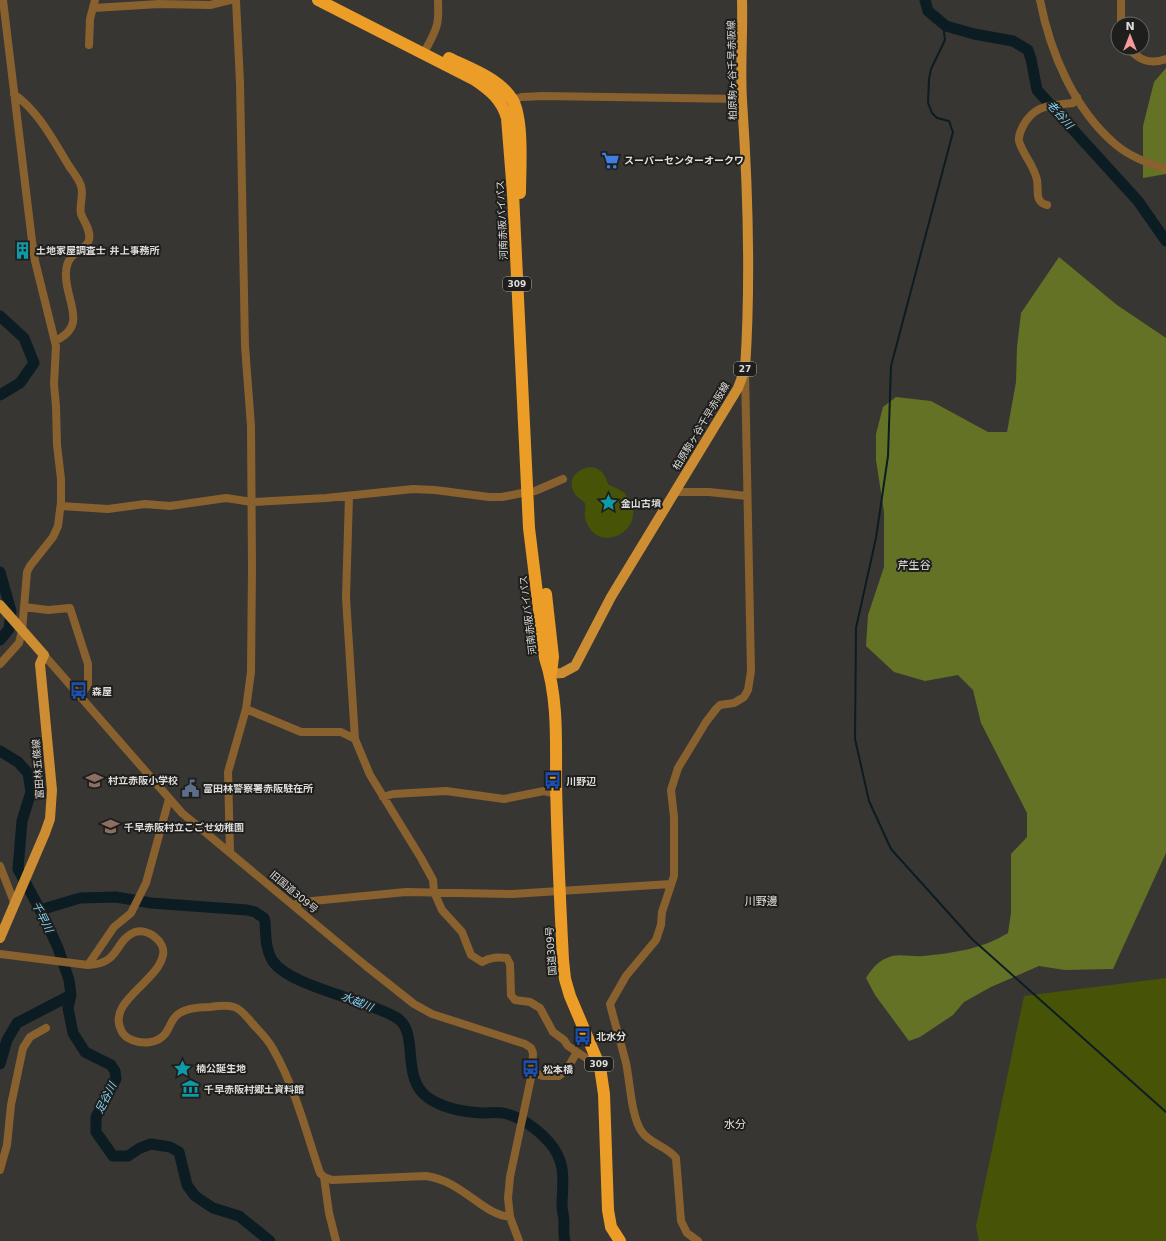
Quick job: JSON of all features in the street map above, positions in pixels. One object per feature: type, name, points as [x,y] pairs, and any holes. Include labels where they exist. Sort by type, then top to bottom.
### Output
[{"type":"highway","name":"河南赤阪バイパス","points":[[318,0],[475,80],[490,90],[504,109],[508,126],[531,491],[553,657],[550,674]]},
{"type":"highway","points":[[334,0],[483,75],[502,89],[512,99]]},
{"type":"highway","name":"河南赤阪バイパス","points":[[512,99],[519,125],[520,195],[531,491]]},
{"type":"highway","name":"国道309号","points":[[550,674],[556,722],[560,891],[565,979],[577,1013],[600,1067],[604,1094],[608,1210],[611,1227],[620,1241]]},
{"type":"main road","name":"柏原駒ヶ谷千早赤阪線","points":[[550,674],[562,673],[575,666],[611,597],[738,388],[746,369],[748,195],[742,99],[742,0]]},
{"type":"main road","points":[[0,605],[44,655]]},
{"type":"main road","name":"富田林五條線","points":[[0,938],[50,819],[52,802],[40,664],[44,655]]},
{"type":"street","points":[[0,664],[19,643],[19,627],[24,607],[27,572],[53,537],[58,526],[61,479],[57,445],[54,384],[55,342],[35,261],[3,0]]},
{"type":"street","points":[[89,45],[90,19],[94,4],[210,5],[230,0]]},
{"type":"street","points":[[230,852],[228,772],[246,710],[251,672],[251,426],[245,346],[242,267],[240,83],[236,0]]},
{"type":"street","points":[[427,47],[438,28],[438,0]]},
{"type":"street","points":[[1040,0],[1053,49],[1061,69],[1090,117],[1115,144],[1128,154],[1151,165],[1166,169]]},
{"type":"street","points":[[1121,0],[1121,16]]},
{"type":"street","points":[[1135,56],[1150,62],[1166,59]]},
{"type":"street","points":[[14,94],[36,113],[58,146],[81,186],[81,213],[88,230],[89,240],[86,245],[73,253],[67,263],[66,284],[73,310],[73,327],[66,336],[55,342]]},
{"type":"street","points":[[500,104],[512,99],[542,96],[742,99]]},
{"type":"street","points":[[1047,205],[1042,204],[1038,200],[1037,181],[1033,167],[1019,140],[1019,134],[1026,120],[1037,109],[1045,106],[1073,103],[1077,97]]},
{"type":"street","points":[[698,1241],[687,1233],[681,1221],[676,1158],[671,1152],[642,1132],[636,1116],[628,1082],[626,1065],[610,1004],[626,976],[656,940],[661,925],[662,912],[674,876],[674,817],[671,790],[678,768],[706,722],[720,705],[734,703],[744,697],[749,685],[751,671],[746,369]]},
{"type":"street","points":[[60,506],[108,509],[145,504],[170,506],[226,498],[252,502],[349,496],[413,489],[502,497],[531,491],[563,479]]},
{"type":"street","points":[[675,492],[709,492],[747,496]]},
{"type":"street","points":[[349,496],[346,598],[356,739],[367,770],[421,858],[433,880],[434,892],[442,910],[462,932],[471,955],[482,962],[488,958],[506,958],[510,964],[511,995],[515,1000],[530,1002],[540,1008],[553,1032],[564,1040],[568,1046],[600,1067]]},
{"type":"street","points":[[24,607],[48,610],[70,608],[88,664],[88,685],[80,696]]},
{"type":"street","name":"旧国道309号","points":[[44,655],[182,813],[414,1004],[432,1014],[525,1044],[530,1048],[532,1053],[532,1073],[510,1177],[508,1198],[510,1217]]},
{"type":"street","points":[[246,710],[301,732],[341,732],[356,739]]},
{"type":"street","points":[[383,797],[393,794],[446,791],[504,799],[544,791],[557,794]]},
{"type":"street","points":[[88,965],[114,928],[131,913],[146,883],[169,799]]},
{"type":"street","points":[[0,866],[16,899]]},
{"type":"street","points":[[294,905],[302,902],[406,892],[512,894],[671,884]]},
{"type":"street","points":[[0,954],[68,963],[88,965],[100,964],[112,957],[126,938],[136,932],[147,933],[159,939],[163,947],[163,955],[158,967],[124,1005],[118,1016],[123,1034],[129,1039],[140,1043],[149,1043],[164,1035],[175,1017],[183,1011],[219,1006],[235,1007],[262,1034],[273,1048],[286,1074],[320,1173],[324,1177],[332,1180],[426,1176],[438,1178],[462,1190],[498,1216],[510,1217],[519,1241]]},
{"type":"street","points":[[0,1170],[7,1145],[11,1105],[23,1048],[30,1037],[46,1028]]},
{"type":"street","points":[[532,1073],[544,1076],[559,1076],[567,1069],[577,1052]]},
{"type":"street","points":[[324,1177],[329,1213],[336,1241]]},
{"type":"green space","points":[[1166,68],[1166,174],[1143,178],[1143,126],[1154,82]]},
{"type":"green space","points":[[1059,257],[1117,305],[1166,338],[1166,853],[1113,969],[1065,970],[1039,966],[991,987],[964,1002],[953,1015],[920,1037],[909,1041],[875,995],[866,978],[877,964],[892,956],[923,956],[957,952],[978,947],[1008,933],[1011,913],[1011,854],[1027,837],[1027,813],[981,723],[973,690],[958,675],[925,681],[894,672],[866,646],[868,615],[884,567],[884,512],[876,460],[876,434],[883,407],[896,397],[931,401],[988,432],[1007,432],[1016,382],[1017,347],[1021,313]]},
{"type":"green space","name":"金山古墳","points":[[590,467],[600,470],[604,474],[608,484],[626,495],[632,507],[633,518],[628,527],[620,534],[610,538],[600,537],[591,530],[585,518],[585,503],[577,497],[572,489],[572,480],[574,476],[580,470]]},
{"type":"green space","points":[[1166,978],[1166,1241],[979,1241],[976,1226],[1024,996]]},
{"type":"waterway","name":"老谷川","points":[[925,0],[928,11],[946,26],[974,34],[1013,41],[1028,50],[1037,90],[1138,201],[1166,241]]},
{"type":"waterway","points":[[943,24],[945,40],[931,69],[928,103],[932,113],[937,118],[949,121],[953,132],[891,366],[888,456],[876,538],[856,628],[855,739],[869,801],[891,849],[972,939],[1166,1112]]},
{"type":"waterway","name":"千早川","points":[[0,316],[24,338],[34,363],[20,383],[0,395]]},
{"type":"waterway","name":"千早川","points":[[0,572],[11,611],[9,629],[0,640]]},
{"type":"waterway","name":"足谷川","points":[[0,751],[18,762],[28,773],[31,792],[22,821],[18,869],[43,915],[58,948],[69,980],[71,995],[68,1008],[73,1033],[85,1052],[111,1065],[115,1071],[116,1079],[96,1117],[96,1132],[113,1156],[128,1156],[140,1148],[151,1144],[170,1147],[179,1152],[187,1185],[195,1196],[213,1208],[239,1216],[270,1241]]},
{"type":"waterway","name":"水越川","points":[[40,910],[80,898],[116,897],[151,903],[247,910],[255,912],[264,918],[268,951],[272,960],[281,969],[294,978],[311,985],[384,1011],[397,1018],[404,1025],[408,1034],[414,1078],[419,1088],[427,1097],[446,1107],[468,1112],[501,1113],[516,1117],[528,1124],[549,1142],[559,1158],[563,1174],[562,1208],[565,1241]]},
{"type":"waterway","name":"千早川","points":[[0,1064],[7,1040],[17,1023],[71,995]]},
{"type":"place","name":"スーパーセンターオークワ","points":[[611,160]]},
{"type":"place","name":"土地家屋調査士 井上事務所","points":[[23,250]]},
{"type":"place","name":"金山古墳","points":[[608,503]]},
{"type":"place","name":"森屋","points":[[79,691]]},
{"type":"place","name":"村立赤阪小学校","points":[[95,780]]},
{"type":"place","name":"川野辺","points":[[553,781]]},
{"type":"place","name":"富田林警察署赤阪駐在所","points":[[190,788]]},
{"type":"place","name":"千早赤阪村立こごせ幼稚園","points":[[111,827]]},
{"type":"place","name":"北水分","points":[[583,1036]]},
{"type":"place","name":"楠公誕生地","points":[[183,1068]]},
{"type":"place","name":"松本橋","points":[[530,1069]]},
{"type":"place","name":"千早赤阪村郷土資料館","points":[[191,1089]]},
{"type":"district","name":"芹生谷","points":[[914,565]]},
{"type":"district","name":"川野邊","points":[[761,901]]},
{"type":"district","name":"水分","points":[[735,1124]]}]
